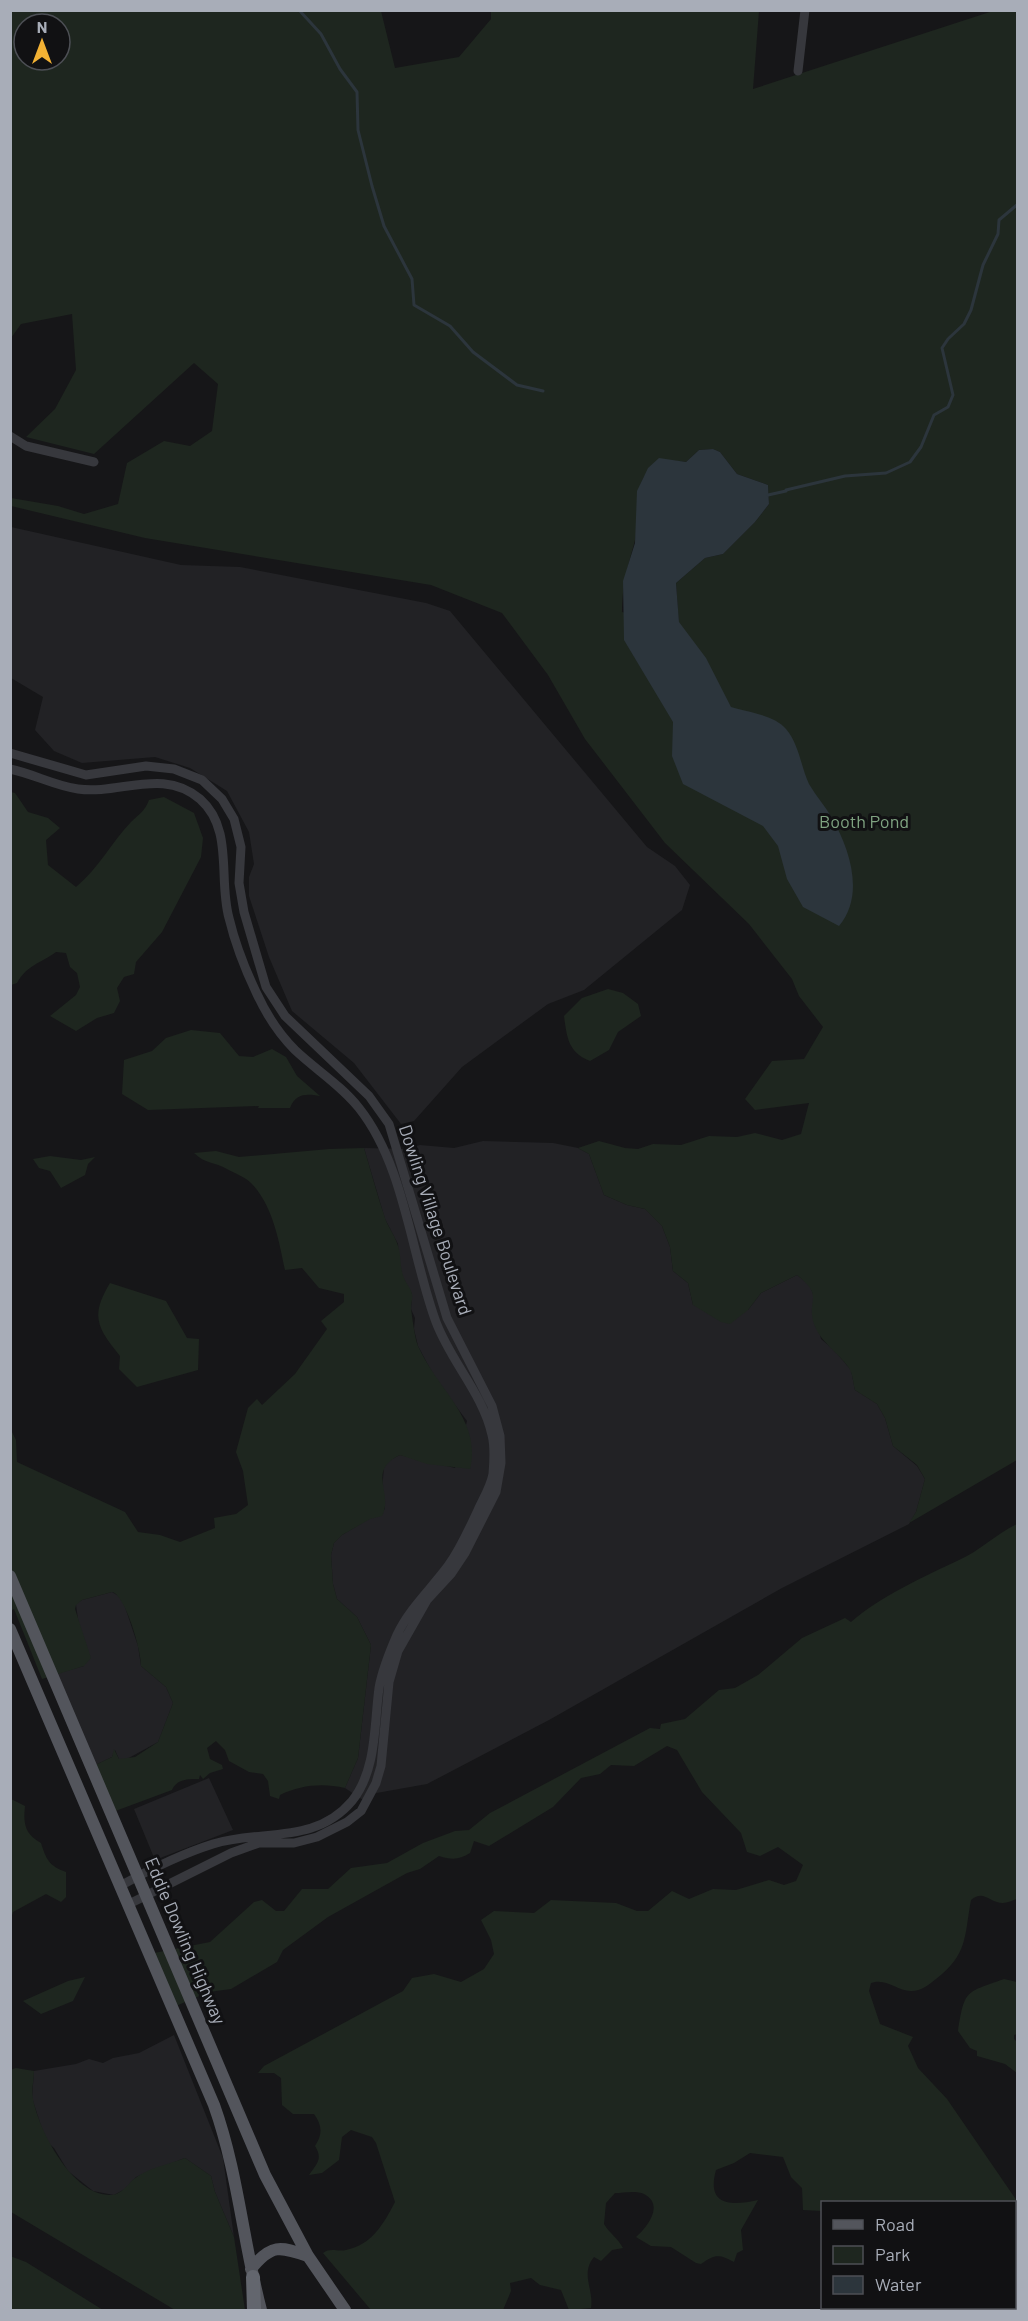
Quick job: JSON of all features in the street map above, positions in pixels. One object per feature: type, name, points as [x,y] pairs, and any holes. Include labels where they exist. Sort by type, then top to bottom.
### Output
[{"type":"highway","points":[[252,2273],[254,2310]]},
{"type":"main road","name":"Eddie Dowling Highway","points":[[10,1576],[253,2149],[281,2208],[308,2256],[345,2310]]},
{"type":"main road","name":"Eddie Dowling Highway","points":[[10,1629],[129,1904],[220,2123],[234,2173],[261,2310]]},
{"type":"main road","points":[[252,2273],[265,2253],[272,2249],[290,2250],[308,2256]]},
{"type":"street","points":[[798,71],[805,10]]},
{"type":"street","points":[[10,436],[26,446],[94,462]]},
{"type":"street","name":"Dowling Village Boulevard","points":[[10,753],[86,775],[146,766],[174,769],[202,780],[222,799],[234,819],[241,847],[239,883],[244,912],[266,987],[285,1016],[369,1096],[389,1124],[447,1318],[492,1406],[500,1436],[501,1463],[496,1492],[465,1553],[451,1574],[427,1600],[398,1651],[389,1682],[381,1766],[376,1783],[361,1811],[347,1822],[317,1837],[294,1843],[259,1844],[231,1853],[129,1904]]},
{"type":"street","name":"Dowling Village Boulevard","points":[[10,769],[80,789],[111,789],[145,782],[166,783],[200,799],[214,816],[224,848],[222,884],[229,918],[255,990],[272,1024],[295,1050],[330,1078],[359,1108],[376,1135],[399,1195],[437,1324],[484,1409],[493,1438],[493,1477],[460,1548],[422,1597],[398,1634],[380,1682],[369,1764],[353,1799],[339,1814],[313,1830],[292,1834],[246,1836],[225,1841],[120,1886]]},
{"type":"street","points":[[225,1841],[231,1853]]},
{"type":"shaded area","points":[[11,527],[181,565],[240,567],[426,603],[450,611],[647,847],[675,866],[690,885],[682,910],[584,990],[548,1004],[462,1067],[414,1121],[401,1124],[354,1063],[292,1011],[269,957],[249,896],[249,877],[254,864],[249,832],[227,791],[190,768],[155,757],[82,763],[54,751],[35,730],[43,697],[11,678]]},
{"type":"shaded area","points":[[483,1141],[553,1143],[578,1148],[589,1154],[604,1195],[627,1205],[645,1209],[662,1226],[670,1247],[673,1271],[688,1283],[693,1305],[748,1310],[761,1293],[797,1275],[810,1285],[821,1339],[851,1370],[855,1390],[877,1404],[885,1418],[893,1446],[917,1466],[925,1479],[916,1512],[909,1524],[782,1588],[549,1720],[427,1784],[371,1794],[363,1800],[345,1788],[358,1758],[371,1645],[357,1617],[337,1599],[333,1584],[331,1555],[334,1543],[342,1535],[385,1509],[382,1490],[384,1467],[388,1461],[400,1455],[455,1468],[467,1421],[435,1378],[418,1346],[414,1329],[415,1318],[411,1309],[412,1294],[403,1278],[398,1244],[385,1219],[364,1148],[405,1149],[420,1145],[454,1148]]},
{"type":"shaded area","points":[[112,1592],[122,1598],[138,1646],[141,1666],[166,1687],[173,1703],[158,1742],[125,1760],[119,1759],[115,1750],[112,1757],[91,1767],[55,1674],[84,1666],[76,1604],[82,1600]]},
{"type":"shaded area","points":[[209,1778],[233,1830],[155,1860],[134,1809]]},
{"type":"shaded area","points":[[174,2035],[223,2158],[234,2237],[215,2192],[211,2176],[185,2158],[136,2177],[125,2189],[114,2195],[93,2191],[68,2171],[54,2148],[46,2141],[32,2098],[34,2071],[76,2064],[89,2059],[103,2063],[113,2058],[139,2053]]},
{"type":"green space","points":[[11,11],[381,11],[395,68],[459,57],[491,19],[491,11],[759,11],[753,89],[993,11],[1017,11],[1017,1460],[909,1523],[916,1512],[925,1479],[917,1465],[893,1446],[885,1418],[877,1404],[855,1390],[849,1368],[817,1331],[812,1316],[813,1294],[805,1282],[797,1275],[761,1293],[748,1310],[730,1324],[721,1322],[693,1305],[688,1283],[673,1271],[670,1247],[662,1226],[645,1209],[627,1205],[604,1195],[589,1154],[578,1148],[599,1141],[638,1149],[653,1144],[681,1145],[709,1136],[737,1137],[755,1133],[782,1140],[801,1134],[809,1103],[755,1110],[745,1099],[772,1061],[804,1059],[823,1027],[799,996],[792,979],[749,924],[665,843],[585,739],[548,675],[502,613],[431,585],[145,538],[11,506],[11,498],[58,506],[84,514],[118,504],[127,463],[164,441],[190,446],[212,431],[218,384],[194,363],[94,454],[26,437],[55,409],[76,370],[72,314],[21,324],[11,338]],"holes":[[[713,449],[720,452],[737,474],[768,485],[769,504],[755,522],[723,554],[705,558],[676,583],[679,625],[622,612],[625,578],[637,531],[639,489],[649,470],[659,459],[686,462],[699,450]]]},
{"type":"green space","points":[[11,792],[15,793],[28,812],[48,818],[60,828],[46,840],[48,865],[76,887],[131,822],[144,810],[149,800],[164,797],[194,813],[203,838],[201,857],[162,932],[136,962],[134,974],[124,977],[117,988],[120,1001],[114,1013],[97,1018],[76,1031],[50,1016],[76,995],[80,987],[77,973],[70,967],[66,953],[56,952],[30,968],[17,983],[11,985]]},
{"type":"green space","points":[[608,989],[623,993],[638,1004],[641,1016],[618,1032],[609,1050],[590,1061],[573,1049],[568,1038],[564,1016],[582,998]]},
{"type":"green space","points":[[191,1030],[220,1033],[239,1056],[253,1057],[272,1049],[286,1057],[297,1076],[320,1096],[298,1097],[290,1108],[258,1108],[259,1106],[148,1110],[122,1094],[124,1060],[152,1051],[166,1038]]},
{"type":"green space","points":[[364,1148],[385,1218],[399,1247],[402,1274],[411,1290],[411,1308],[418,1345],[427,1363],[456,1406],[470,1435],[472,1451],[470,1469],[427,1464],[400,1455],[390,1461],[385,1468],[383,1483],[385,1507],[382,1516],[370,1519],[342,1535],[334,1543],[331,1555],[333,1584],[337,1599],[357,1617],[371,1645],[358,1758],[345,1788],[312,1786],[280,1795],[279,1799],[270,1796],[268,1781],[263,1774],[249,1772],[229,1761],[225,1750],[216,1741],[207,1748],[210,1759],[222,1765],[223,1769],[210,1773],[203,1779],[200,1775],[199,1779],[183,1780],[172,1790],[110,1813],[91,1767],[112,1757],[114,1749],[119,1759],[135,1757],[158,1742],[173,1703],[166,1687],[141,1666],[136,1637],[127,1613],[117,1595],[112,1592],[82,1600],[76,1605],[75,1609],[91,1658],[84,1666],[42,1679],[14,1609],[11,1611],[10,1428],[16,1440],[17,1462],[125,1512],[138,1532],[160,1535],[180,1542],[215,1528],[214,1518],[236,1514],[248,1505],[243,1471],[236,1452],[248,1408],[257,1399],[262,1405],[295,1374],[327,1329],[321,1321],[344,1302],[344,1294],[319,1288],[302,1268],[285,1270],[274,1224],[259,1192],[246,1179],[194,1153],[216,1151],[239,1157]]},
{"type":"green space","points":[[50,1156],[81,1160],[95,1157],[88,1164],[85,1175],[61,1188],[50,1171],[39,1168],[33,1159]]},
{"type":"green space","points":[[110,1283],[166,1301],[187,1338],[199,1339],[198,1370],[137,1387],[119,1369],[120,1356],[101,1329],[98,1313]]},
{"type":"green space","points":[[1017,1524],[1017,1899],[1003,1903],[980,1896],[971,1900],[963,1944],[959,1953],[946,1970],[925,1987],[915,1991],[877,1982],[871,1983],[869,1991],[880,2024],[913,2037],[908,2046],[918,2068],[947,2099],[1017,2201],[1017,2258],[1016,2201],[821,2201],[821,2211],[803,2210],[802,2188],[791,2177],[783,2157],[750,2153],[716,2170],[714,2182],[715,2191],[723,2201],[739,2203],[758,2200],[741,2230],[743,2250],[737,2253],[734,2262],[717,2256],[701,2264],[671,2247],[651,2246],[636,2237],[652,2216],[654,2210],[650,2199],[637,2192],[615,2193],[606,2203],[604,2224],[623,2248],[612,2250],[601,2261],[594,2257],[590,2263],[588,2276],[591,2308],[569,2310],[561,2290],[540,2285],[531,2278],[510,2283],[511,2291],[503,2310],[371,2310],[323,2253],[329,2250],[346,2250],[363,2243],[382,2225],[395,2202],[376,2143],[372,2137],[351,2130],[342,2137],[339,2160],[322,2173],[309,2175],[319,2158],[315,2146],[320,2134],[319,2122],[314,2114],[293,2114],[282,2105],[281,2078],[274,2073],[258,2073],[264,2066],[403,1991],[412,1978],[434,1974],[461,1982],[484,1969],[494,1954],[491,1940],[481,1920],[494,1911],[534,1913],[551,1900],[616,1903],[637,1911],[648,1911],[672,1891],[689,1899],[713,1889],[736,1890],[769,1880],[784,1885],[796,1881],[803,1865],[778,1847],[760,1856],[747,1852],[741,1833],[702,1792],[677,1750],[667,1746],[634,1766],[611,1765],[600,1774],[581,1778],[553,1807],[489,1846],[474,1841],[470,1853],[462,1857],[452,1859],[439,1856],[420,1869],[407,1873],[328,1917],[283,1950],[277,1962],[231,1989],[209,1992],[171,2008],[149,1954],[210,1942],[254,1902],[262,1900],[276,1911],[284,1911],[302,1889],[328,1889],[351,1868],[387,1863],[423,1843],[455,1831],[469,1830],[490,1813],[650,1728],[660,1729],[661,1724],[685,1719],[719,1690],[735,1688],[758,1675],[802,1638],[845,1618],[851,1622],[889,1595],[966,1557]]},
{"type":"green space","points":[[11,1799],[25,1806],[24,1818],[28,1832],[41,1843],[49,1861],[66,1872],[66,1897],[61,1902],[46,1894],[13,1912],[11,1919]]},
{"type":"green space","points":[[85,1977],[73,2001],[41,2014],[23,2001],[68,1981]]},
{"type":"green space","points":[[1004,1979],[1017,1982],[1017,2034],[1014,2035],[1014,2039],[1017,2042],[1017,2073],[1005,2064],[977,2056],[977,2051],[970,2048],[958,2031],[965,2000],[969,1994]]},
{"type":"green space","points":[[16,2068],[34,2071],[32,2096],[42,2128],[60,2160],[71,2174],[98,2193],[116,2194],[145,2172],[185,2158],[211,2176],[215,2192],[234,2237],[245,2310],[175,2310],[11,2212],[10,2070]]},
{"type":"green space","points":[[10,2256],[26,2262],[103,2310],[11,2310]]},
{"type":"green space","points":[[1012,2309],[1012,2310],[920,2310]]},
{"type":"water","name":"Booth Pond","points":[[713,449],[720,452],[737,474],[768,485],[769,504],[755,522],[723,554],[705,558],[676,583],[679,622],[706,658],[731,707],[775,720],[786,729],[794,742],[809,784],[832,818],[849,858],[853,887],[851,901],[847,914],[839,926],[803,907],[787,879],[778,846],[763,826],[683,784],[672,756],[673,722],[624,640],[623,581],[635,543],[637,491],[648,468],[659,458],[686,462],[699,450]]},
{"type":"waterway","points":[[299,10],[321,34],[340,69],[357,92],[358,130],[372,186],[384,226],[412,279],[414,305],[450,326],[473,352],[517,385],[543,391]]},
{"type":"waterway","points":[[949,338],[964,324],[971,310],[983,265],[998,234],[999,220],[1018,204]]},
{"type":"waterway","points":[[786,490],[845,476],[886,473],[910,462],[921,447],[934,415],[948,407],[953,395],[942,348],[948,339]]},
{"type":"waterway","points":[[768,495],[786,491]]}]
